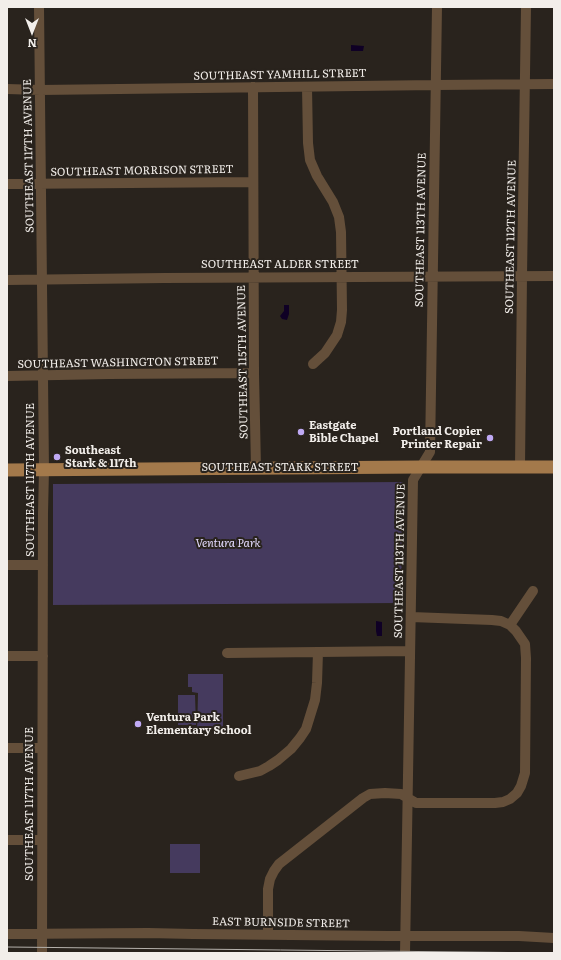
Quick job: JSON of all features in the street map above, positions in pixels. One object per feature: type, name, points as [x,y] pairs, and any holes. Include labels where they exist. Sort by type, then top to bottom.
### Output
[{"type":"main road","name":"SOUTHEAST STARK STREET","points":[[7,470],[554,467]]},
{"type":"street","name":"SOUTHEAST 117TH AVENUE","points":[[39,7],[44,470],[42,656],[42,953]]},
{"type":"street","name":"SOUTHEAST 113TH AVENUE","points":[[405,953],[413,480],[430,452],[437,7]]},
{"type":"street","name":"SOUTHEAST 112TH AVENUE","points":[[520,467],[526,7]]},
{"type":"street","name":"SOUTHEAST YAMHILL STREET","points":[[7,89],[40,90],[554,84]]},
{"type":"street","name":"SOUTHEAST 115TH AVENUE","points":[[253,87],[254,373],[256,468]]},
{"type":"street","points":[[307,87],[308,143],[310,160],[317,176],[333,202],[339,217],[341,232],[342,278],[341,322],[337,334],[325,353],[313,364]]},
{"type":"street","name":"SOUTHEAST MORRISON STREET","points":[[7,184],[253,182]]},
{"type":"street","name":"SOUTHEAST ALDER STREET","points":[[7,280],[90,278],[554,276]]},
{"type":"street","name":"SOUTHEAST WASHINGTON STREET","points":[[7,376],[254,373]]},
{"type":"street","points":[[7,565],[43,565]]},
{"type":"street","points":[[510,625],[533,591]]},
{"type":"street","points":[[268,935],[268,889],[270,879],[274,871],[279,864],[362,798],[370,794],[385,793],[401,794],[416,803],[495,803],[510,799],[517,793],[521,786],[525,774],[525,644],[510,625],[502,621],[411,617]]},
{"type":"street","points":[[227,653],[410,651]]},
{"type":"street","points":[[239,776],[260,770],[278,760],[291,749],[303,734],[315,700],[318,652]]},
{"type":"street","points":[[7,656],[42,656]]},
{"type":"street","points":[[7,748],[42,748]]},
{"type":"street","points":[[7,840],[42,840]]},
{"type":"street","name":"EAST BURNSIDE STREET","points":[[7,934],[148,933],[519,936],[554,938]]},
{"type":"green space","name":"Ventura Park","points":[[403,482],[401,603],[53,605],[53,484]]},
{"type":"green space","points":[[188,674],[223,674],[223,727],[208,727],[207,735],[197,735],[198,693],[192,692],[192,687],[188,687]]},
{"type":"green space","points":[[178,695],[195,695],[196,725],[178,725]]},
{"type":"green space","points":[[170,844],[200,844],[200,873],[170,873]]},
{"type":"shaded area","points":[[351,45],[364,46],[363,51],[351,51]]},
{"type":"shaded area","points":[[284,305],[289,305],[287,320],[282,319],[280,316],[284,311]]},
{"type":"shaded area","points":[[376,621],[382,622],[382,636],[377,636]]},
{"type":"tram line","points":[[7,947],[554,953]]},
{"type":"place","name":"Eastgate Bible Chapel","points":[[301,432]]},
{"type":"place","name":"Portland Copier Printer Repair","points":[[490,438]]},
{"type":"place","name":"Southeast Stark & 117th","points":[[57,457]]},
{"type":"place","name":"Ventura Park Elementary School","points":[[138,724]]}]
